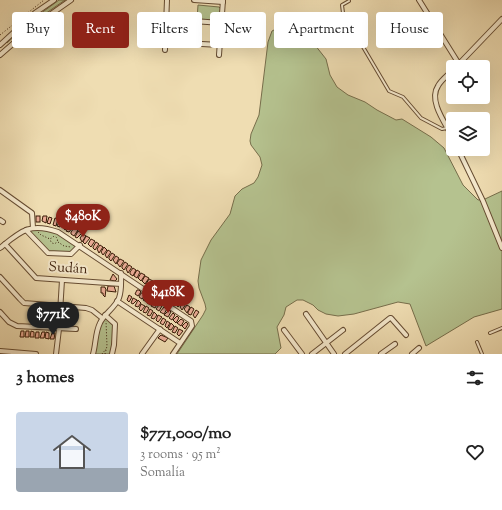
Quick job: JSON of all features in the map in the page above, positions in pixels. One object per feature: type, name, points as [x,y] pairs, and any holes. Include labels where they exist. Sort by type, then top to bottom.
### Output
[{"type":"street","points":[[0,45],[35,13],[54,0]]},
{"type":"street","points":[[0,55],[49,14],[71,0]]},
{"type":"street","points":[[166,12],[167,0]]},
{"type":"street","points":[[194,0],[223,1],[222,12]]},
{"type":"street","points":[[419,0],[454,60]]},
{"type":"street","points":[[462,60],[502,19]]},
{"type":"street","points":[[219,55],[220,48]]},
{"type":"street","points":[[446,77],[440,83],[435,94],[436,104],[446,124]]},
{"type":"street","points":[[461,156],[483,201],[502,248]]},
{"type":"street","points":[[0,190],[32,213],[33,228]]},
{"type":"street","points":[[0,248],[15,235],[33,228],[46,228],[58,232],[191,321],[192,326],[173,354]]},
{"type":"street","points":[[26,230],[46,252],[50,254],[71,254],[80,246]]},
{"type":"street","name":"Sudán","points":[[5,244],[36,278],[121,284]]},
{"type":"street","points":[[94,354],[96,334],[104,316],[117,301],[121,290],[121,273]]},
{"type":"street","points":[[0,277],[24,303],[86,308],[104,316],[115,324],[112,354]]},
{"type":"street","points":[[56,354],[62,280]]},
{"type":"street","points":[[117,301],[180,343]]},
{"type":"street","points":[[0,312],[9,322],[17,326],[76,329]]},
{"type":"street","points":[[306,314],[334,354]]},
{"type":"street","points":[[345,354],[390,318],[406,335]]},
{"type":"street","points":[[142,354],[160,329]]},
{"type":"street","points":[[284,330],[302,354]]},
{"type":"street","points":[[312,354],[343,330]]},
{"type":"street","points":[[381,354],[395,344]]},
{"type":"street","points":[[412,354],[419,348]]},
{"type":"street","points":[[0,351],[36,354]]},
{"type":"lane","points":[[349,1],[342,5],[343,13],[389,91],[403,98],[421,118],[442,129],[446,128]]},
{"type":"lane","points":[[490,333],[502,328]]},
{"type":"lane","points":[[477,342],[482,354]]},
{"type":"path","points":[[0,35],[44,0]]},
{"type":"path","points":[[33,228],[41,236],[51,239],[52,242],[54,243],[58,241]]},
{"type":"path","points":[[51,239],[52,237],[56,236],[58,241],[68,248],[74,246]]},
{"type":"path","points":[[105,354],[107,346],[106,322]]},
{"type":"path","points":[[102,354],[107,346]]},
{"type":"green space","points":[[59,0],[65,0],[48,12],[43,12]]},
{"type":"green space","points":[[198,5],[219,7],[221,9],[221,12],[210,12],[210,20],[202,19],[202,12],[198,12]]},
{"type":"green space","points":[[274,30],[274,48],[317,48],[326,59],[330,75],[337,87],[348,95],[365,102],[396,120],[402,119],[431,137],[444,148],[446,156],[448,156],[463,185],[478,200],[485,199],[502,191],[502,309],[474,317],[426,346],[410,304],[398,302],[354,314],[338,316],[326,314],[303,300],[297,300],[286,307],[284,315],[277,327],[281,348],[275,354],[177,354],[206,309],[198,281],[201,260],[211,240],[230,214],[235,196],[242,189],[254,183],[258,177],[262,165],[260,157],[251,145],[250,141],[251,134],[259,115],[268,42],[272,31]]},
{"type":"green space","points":[[42,229],[59,234],[76,245],[71,253],[48,252],[29,231]]},
{"type":"green space","points":[[104,319],[108,319],[113,323],[114,328],[111,354],[95,354],[99,328]]},
{"type":"building","points":[[36,216],[40,216],[40,222],[36,222]]},
{"type":"building","points":[[43,216],[47,216],[46,223],[42,221]]},
{"type":"building","points":[[49,217],[52,218],[50,224],[47,223]]},
{"type":"building","points":[[55,218],[58,219],[56,226],[53,225]]},
{"type":"building","points":[[60,220],[63,221],[60,227],[57,226]]},
{"type":"building","points":[[66,222],[69,225],[65,230],[63,227]]},
{"type":"building","points":[[70,225],[73,227],[69,232],[66,231]]},
{"type":"building","points":[[74,228],[78,230],[74,236],[71,232]]},
{"type":"building","points":[[78,231],[82,233],[77,238],[75,237]]},
{"type":"building","points":[[83,234],[86,236],[82,242],[80,238]]},
{"type":"building","points":[[86,236],[90,238],[85,244],[83,242]]},
{"type":"building","points":[[91,239],[95,241],[91,247],[88,244]]},
{"type":"building","points":[[96,242],[99,244],[95,250],[93,247]]},
{"type":"building","points":[[100,245],[103,247],[99,253],[97,249]]},
{"type":"building","points":[[104,247],[107,250],[103,255],[101,252]]},
{"type":"building","points":[[108,250],[111,252],[107,258],[105,255]]},
{"type":"building","points":[[112,253],[115,255],[111,261],[109,257]]},
{"type":"building","points":[[116,256],[119,258],[116,264],[113,260]]},
{"type":"building","points":[[120,259],[124,261],[120,267],[117,263]]},
{"type":"building","points":[[125,262],[128,264],[124,270],[122,266]]},
{"type":"building","points":[[129,265],[132,267],[128,273],[126,269]]},
{"type":"building","points":[[133,268],[136,270],[133,276],[130,272]]},
{"type":"building","points":[[137,270],[140,272],[137,278],[134,275]]},
{"type":"building","points":[[141,273],[145,275],[141,281],[138,278]]},
{"type":"building","points":[[113,274],[117,279],[115,281],[110,280]]},
{"type":"building","points":[[145,276],[149,278],[145,284],[142,281]]},
{"type":"building","points":[[149,279],[153,281],[149,287],[146,284]]},
{"type":"building","points":[[154,282],[157,284],[153,290],[151,286]]},
{"type":"building","points":[[158,285],[161,287],[158,293],[155,289]]},
{"type":"building","points":[[108,286],[114,286],[116,292],[107,291]]},
{"type":"building","points":[[101,287],[105,287],[106,289],[105,297],[103,293],[101,293]]},
{"type":"building","points":[[162,287],[165,289],[161,295],[159,292]]},
{"type":"building","points":[[137,290],[141,292],[138,296],[135,294]]},
{"type":"building","points":[[166,290],[170,292],[166,298],[163,295]]},
{"type":"building","points":[[141,293],[145,295],[142,299],[139,297]]},
{"type":"building","points":[[170,293],[174,295],[170,301],[167,298]]},
{"type":"building","points":[[129,295],[132,297],[129,302],[127,300]]},
{"type":"building","points":[[146,296],[150,298],[147,302],[143,300]]},
{"type":"building","points":[[175,296],[178,298],[174,304],[171,300]]},
{"type":"building","points":[[133,298],[137,300],[133,304],[131,303]]},
{"type":"building","points":[[150,299],[154,300],[151,305],[147,303]]},
{"type":"building","points":[[179,299],[182,301],[178,307],[176,304]]},
{"type":"building","points":[[138,300],[141,303],[138,307],[135,306]]},
{"type":"building","points":[[154,302],[158,303],[155,308],[151,306]]},
{"type":"building","points":[[183,302],[186,304],[182,310],[180,307]]},
{"type":"building","points":[[141,304],[145,306],[141,311],[139,309]]},
{"type":"building","points":[[159,305],[162,306],[159,311],[156,309]]},
{"type":"building","points":[[187,305],[190,307],[187,313],[184,309]]},
{"type":"building","points":[[146,306],[149,308],[146,313],[143,312]]},
{"type":"building","points":[[164,307],[167,309],[164,314],[160,312]]},
{"type":"building","points":[[191,307],[194,309],[191,315],[188,314],[188,312]]},
{"type":"building","points":[[150,309],[153,311],[150,316],[147,315]]},
{"type":"building","points":[[169,310],[171,312],[168,317],[164,315]]},
{"type":"building","points":[[196,310],[199,312],[195,318],[193,315]]},
{"type":"building","points":[[154,312],[157,315],[154,319],[151,318]]},
{"type":"building","points":[[173,313],[175,315],[172,320],[169,318]]},
{"type":"building","points":[[158,315],[162,317],[158,322],[156,320]]},
{"type":"building","points":[[177,316],[179,318],[176,323],[173,320]]},
{"type":"building","points":[[163,318],[166,320],[163,325],[160,323]]},
{"type":"building","points":[[181,319],[184,321],[181,326],[177,323]]},
{"type":"building","points":[[167,321],[170,323],[167,328],[165,326]]},
{"type":"building","points":[[186,322],[188,324],[185,329],[182,326]]},
{"type":"building","points":[[171,323],[174,326],[171,330],[168,329]]},
{"type":"building","points":[[175,326],[178,328],[175,333],[172,332]]},
{"type":"building","points":[[179,329],[183,331],[179,336],[177,334]]},
{"type":"building","points":[[21,331],[24,331],[24,337],[20,337]]},
{"type":"building","points":[[26,331],[29,331],[29,337],[25,337]]},
{"type":"building","points":[[31,331],[34,332],[34,337],[30,337]]},
{"type":"building","points":[[36,332],[39,332],[39,338],[35,338]]},
{"type":"building","points":[[42,332],[45,332],[44,338],[40,338]]},
{"type":"building","points":[[46,332],[49,333],[49,339],[45,338]]},
{"type":"building","points":[[52,333],[55,333],[54,339],[50,339]]},
{"type":"building","points":[[161,335],[168,338],[165,342],[158,338]]}]
